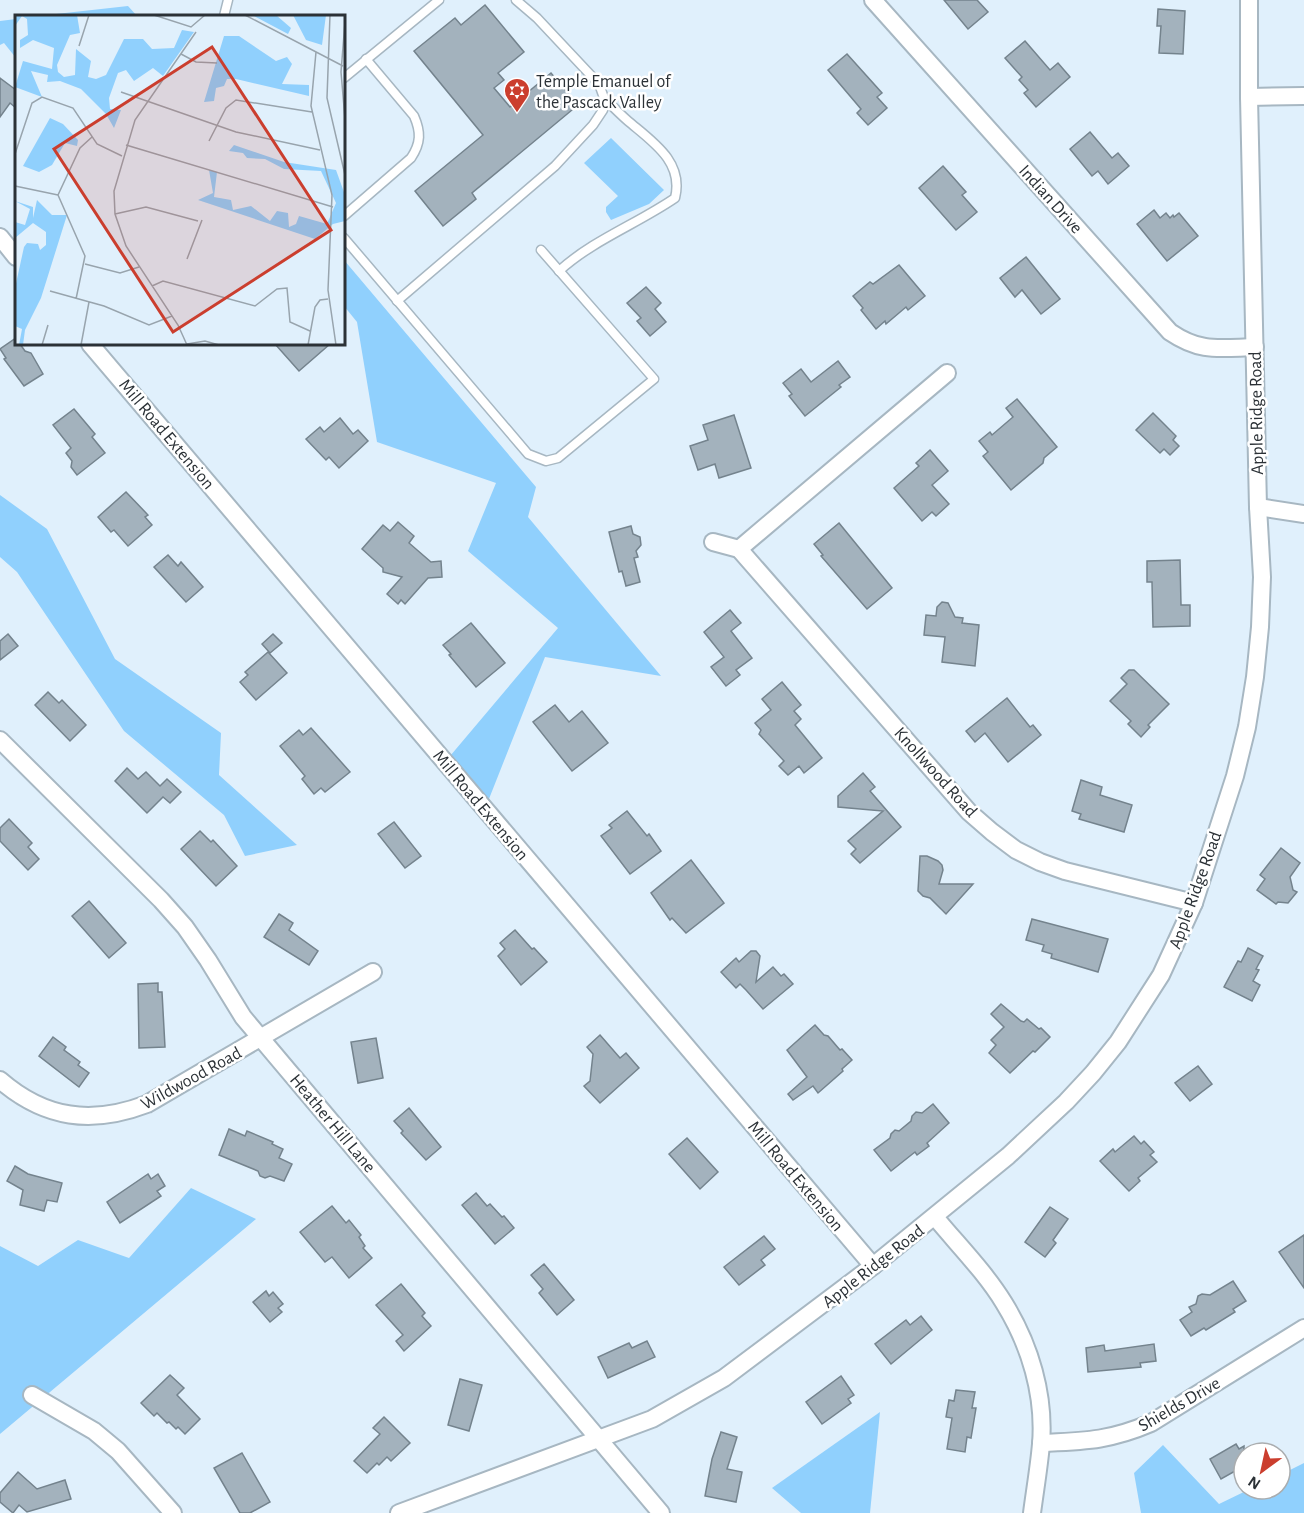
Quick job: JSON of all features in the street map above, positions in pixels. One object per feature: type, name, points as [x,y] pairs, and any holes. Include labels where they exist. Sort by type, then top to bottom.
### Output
[{"type":"street","name":"Indian Drive","points":[[873,0],[1170,332],[1199,347],[1255,347]]},
{"type":"street","name":"Apple Ridge Road","points":[[399,1513],[652,1419],[724,1378],[873,1266],[1008,1156],[1066,1102],[1093,1072],[1141,1009],[1170,957],[1194,903],[1235,776],[1247,727],[1255,677],[1262,577],[1258,507],[1249,0]]},
{"type":"street","points":[[1249,97],[1304,96]]},
{"type":"street","points":[[0,237],[15,256]]},
{"type":"street","name":"Mill Road Extension","points":[[91,345],[873,1266]]},
{"type":"street","points":[[713,542],[739,549],[947,373]]},
{"type":"street","points":[[1258,507],[1304,513]]},
{"type":"street","name":"Knollwood Road","points":[[739,549],[969,812],[992,832],[1016,850],[1065,871],[1194,903]]},
{"type":"street","name":"Heather Hill Lane","points":[[0,740],[185,927],[243,1017],[661,1513]]},
{"type":"street","name":"Wildwood Road","points":[[0,1080],[40,1106],[80,1116],[103,1116],[126,1112],[147,1104],[373,972]]},
{"type":"street","points":[[935,1217],[997,1292],[1018,1328],[1029,1355],[1041,1411],[1041,1443],[1032,1513]]},
{"type":"street","name":"Shields Drive","points":[[1041,1443],[1096,1441],[1136,1430],[1304,1328]]},
{"type":"street","points":[[32,1395],[94,1431],[125,1459],[173,1513]]},
{"type":"lane","points":[[224,15],[228,0]]},
{"type":"lane","points":[[345,77],[439,0]]},
{"type":"lane","points":[[397,301],[555,166],[593,125],[603,110],[604,98],[599,84],[537,18],[516,0]]},
{"type":"lane","points":[[345,215],[411,158],[420,137],[414,116],[366,59]]},
{"type":"lane","points":[[559,271],[592,245],[656,211],[675,198],[677,187],[675,173],[667,155],[604,98]]},
{"type":"lane","points":[[345,239],[528,454],[546,461],[558,458],[654,379],[541,250]]},
{"type":"shaded area","points":[[128,6],[136,15],[47,15]]},
{"type":"shaded area","points":[[15,19],[15,57],[4,43],[0,45],[0,21]]},
{"type":"shaded area","points":[[611,138],[664,190],[649,204],[611,220],[606,207],[618,196],[584,163]]},
{"type":"shaded area","points":[[345,261],[536,487],[528,517],[661,676],[545,657],[485,809],[445,762],[558,628],[468,551],[496,483],[377,442],[357,322],[345,307]]},
{"type":"shaded area","points":[[0,495],[47,529],[115,659],[221,733],[219,775],[297,845],[245,856],[224,815],[124,731],[17,572],[0,557]]},
{"type":"shaded area","points":[[191,1188],[256,1219],[0,1434],[0,1246],[38,1266],[78,1240],[129,1258]]},
{"type":"shaded area","points":[[880,1412],[870,1513],[801,1513],[772,1488]]},
{"type":"shaded area","points":[[1163,1445],[1219,1504],[1232,1498],[1232,1501],[1292,1501],[1292,1469],[1304,1463],[1304,1513],[1141,1513],[1134,1473]]},
{"type":"building","points":[[944,0],[977,0],[988,12],[968,29]]},
{"type":"building","name":"Temple Emanuel of the Pascack Valley","points":[[485,5],[524,52],[498,73],[504,80],[494,88],[510,107],[551,73],[578,105],[472,193],[476,199],[443,226],[415,191],[483,135],[414,51],[455,18],[461,25]]},
{"type":"building","points":[[1158,9],[1185,11],[1183,54],[1159,53],[1161,26],[1157,26]]},
{"type":"building","points":[[1025,41],[1050,70],[1058,63],[1070,77],[1036,107],[1024,93],[1028,90],[1019,80],[1022,77],[1005,58]]},
{"type":"building","points":[[847,54],[882,93],[877,97],[887,108],[868,125],[857,113],[861,109],[828,70]]},
{"type":"building","points":[[0,78],[15,89],[15,107],[10,103],[0,117]]},
{"type":"building","points":[[1090,132],[1112,158],[1118,153],[1129,166],[1108,184],[1098,171],[1092,176],[1070,149]]},
{"type":"building","points":[[943,166],[966,192],[962,195],[977,212],[956,230],[919,188]]},
{"type":"building","points":[[1154,210],[1160,218],[1166,213],[1170,218],[1179,213],[1198,236],[1167,261],[1137,224]]},
{"type":"building","points":[[1026,257],[1060,299],[1041,314],[1022,290],[1015,297],[1000,278]]},
{"type":"building","points":[[899,265],[925,296],[908,310],[906,307],[886,324],[885,321],[876,329],[853,296],[870,282],[873,284]]},
{"type":"building","points":[[646,287],[661,303],[655,309],[666,322],[650,336],[637,321],[641,318],[627,303]]},
{"type":"building","points":[[15,339],[15,345],[21,345],[25,351],[31,353],[43,374],[24,386],[4,359],[6,358],[0,349]]},
{"type":"building","points":[[276,345],[329,345],[299,371]]},
{"type":"building","points":[[838,361],[850,377],[805,416],[789,396],[792,394],[783,383],[801,369],[811,382]]},
{"type":"building","points":[[1017,399],[1057,447],[1044,458],[1043,463],[1011,490],[983,456],[988,452],[979,441],[990,432],[992,435],[1013,417],[1006,408]]},
{"type":"building","points":[[74,409],[95,434],[92,437],[105,453],[77,475],[66,453],[71,448],[53,425]]},
{"type":"building","points":[[1153,413],[1176,436],[1173,440],[1179,446],[1170,455],[1164,449],[1160,453],[1136,430]]},
{"type":"building","points":[[734,415],[751,468],[719,478],[715,464],[698,470],[690,446],[708,440],[703,425]]},
{"type":"building","points":[[340,418],[353,434],[358,430],[368,441],[339,468],[329,457],[326,460],[306,439],[320,427],[324,432]]},
{"type":"building","points":[[930,450],[948,471],[932,485],[949,504],[936,516],[932,512],[922,521],[894,488],[919,466],[916,463]]},
{"type":"building","points":[[126,492],[148,515],[145,517],[152,525],[128,546],[98,517]]},
{"type":"building","points":[[398,522],[414,536],[409,543],[431,562],[441,561],[442,577],[428,578],[405,604],[401,600],[398,604],[387,594],[402,577],[383,572],[383,568],[362,549],[383,525],[390,531]]},
{"type":"building","points":[[839,523],[892,588],[867,609],[821,556],[823,555],[814,544]]},
{"type":"building","points":[[631,526],[633,534],[640,537],[641,545],[636,551],[638,557],[634,558],[640,582],[626,586],[622,571],[619,572],[609,532]]},
{"type":"building","points":[[168,555],[178,566],[181,562],[203,587],[186,602],[154,567]]},
{"type":"building","points":[[1180,560],[1181,605],[1190,605],[1190,626],[1153,627],[1152,582],[1147,582],[1147,561]]},
{"type":"building","points":[[942,602],[948,603],[955,617],[963,618],[962,623],[979,625],[975,666],[942,662],[945,637],[924,635],[926,615],[936,616],[937,607]]},
{"type":"building","points":[[730,610],[741,623],[731,631],[752,658],[736,670],[740,675],[726,686],[711,667],[724,657],[704,632]]},
{"type":"building","points":[[471,623],[505,663],[476,687],[443,645]]},
{"type":"building","points":[[8,634],[18,646],[0,660],[0,641]]},
{"type":"building","points":[[273,634],[282,643],[270,653],[262,644]]},
{"type":"building","points":[[268,652],[287,673],[256,700],[240,682],[248,675],[245,672]]},
{"type":"building","points":[[1129,670],[1134,670],[1169,704],[1148,725],[1150,727],[1141,737],[1128,724],[1131,721],[1110,701],[1127,684],[1121,678]]},
{"type":"building","points":[[782,682],[801,705],[794,711],[801,719],[795,725],[822,758],[804,773],[799,766],[788,775],[779,766],[784,761],[759,734],[761,730],[755,723],[771,710],[762,699]]},
{"type":"building","points":[[48,692],[59,703],[62,700],[86,725],[70,741],[35,705]]},
{"type":"building","points":[[1007,698],[1030,727],[1033,725],[1041,735],[1008,762],[985,733],[975,742],[966,731]]},
{"type":"building","points":[[555,705],[569,722],[582,711],[608,743],[572,771],[533,722]]},
{"type":"building","points":[[311,728],[350,772],[325,792],[321,788],[314,794],[302,779],[305,776],[280,746],[299,730],[303,735]]},
{"type":"building","points":[[127,768],[138,779],[146,772],[160,786],[167,779],[181,792],[170,803],[163,797],[147,813],[115,781]]},
{"type":"building","points":[[863,773],[875,787],[870,791],[901,827],[860,863],[851,854],[856,849],[848,841],[883,811],[838,807],[838,796]]},
{"type":"building","points":[[1081,780],[1102,787],[1100,795],[1132,805],[1124,832],[1079,819],[1081,814],[1072,811]]},
{"type":"building","points":[[627,811],[647,836],[649,834],[661,851],[630,874],[601,836],[612,828],[609,825]]},
{"type":"building","points":[[9,819],[32,843],[28,847],[39,859],[28,870],[0,841],[0,828]]},
{"type":"building","points":[[394,822],[421,856],[405,868],[378,834]]},
{"type":"building","points":[[200,831],[211,842],[213,840],[237,866],[216,886],[181,849]]},
{"type":"building","points":[[1281,848],[1300,863],[1290,877],[1293,890],[1297,892],[1288,903],[1278,902],[1276,904],[1257,890],[1265,879],[1260,875]]},
{"type":"building","points":[[920,856],[927,856],[942,865],[939,884],[973,884],[946,914],[930,898],[918,891]]},
{"type":"building","points":[[691,860],[724,903],[686,933],[672,918],[670,920],[651,893]]},
{"type":"building","points":[[89,901],[126,943],[109,958],[72,916]]},
{"type":"building","points":[[279,914],[293,923],[289,930],[318,951],[309,965],[264,937]]},
{"type":"building","points":[[1032,919],[1108,939],[1098,972],[1051,958],[1052,954],[1042,951],[1044,945],[1026,940]]},
{"type":"building","points":[[515,930],[547,962],[521,985],[498,956],[505,949],[500,943]]},
{"type":"building","points":[[1248,948],[1263,956],[1253,981],[1260,985],[1252,1001],[1224,987]]},
{"type":"building","points":[[751,951],[756,951],[760,956],[756,982],[773,967],[793,984],[763,1009],[740,984],[736,988],[721,972],[736,958],[739,962]]},
{"type":"building","points":[[158,983],[158,992],[162,992],[165,1047],[139,1048],[138,984]]},
{"type":"building","points":[[1001,1004],[1021,1021],[1024,1022],[1027,1019],[1050,1037],[1010,1073],[989,1053],[996,1045],[991,1040],[1004,1027],[991,1014]]},
{"type":"building","points":[[815,1025],[852,1060],[818,1093],[813,1086],[793,1100],[788,1094],[807,1077],[787,1050]]},
{"type":"building","points":[[600,1035],[620,1058],[626,1053],[639,1068],[600,1103],[584,1086],[590,1081],[593,1054],[587,1047]]},
{"type":"building","points":[[53,1037],[66,1047],[64,1050],[80,1062],[78,1065],[89,1073],[79,1087],[39,1056]]},
{"type":"building","points":[[376,1038],[383,1078],[358,1083],[351,1042]]},
{"type":"building","points":[[1198,1066],[1212,1084],[1190,1101],[1175,1083]]},
{"type":"building","points":[[933,1104],[949,1123],[927,1143],[929,1146],[917,1155],[915,1152],[891,1171],[874,1150],[890,1138],[895,1130],[899,1131],[911,1121],[916,1112],[922,1113]]},
{"type":"building","points":[[409,1108],[441,1147],[426,1160],[401,1133],[403,1131],[394,1121]]},
{"type":"building","points":[[229,1129],[245,1136],[247,1131],[283,1149],[279,1158],[292,1164],[284,1181],[270,1176],[265,1178],[260,1176],[258,1171],[219,1155]]},
{"type":"building","points":[[1134,1136],[1141,1144],[1144,1141],[1154,1152],[1150,1155],[1157,1162],[1138,1178],[1140,1181],[1129,1191],[1100,1161],[1113,1149],[1115,1152]]},
{"type":"building","points":[[687,1138],[718,1172],[700,1189],[669,1154]]},
{"type":"building","points":[[15,1166],[28,1174],[62,1183],[57,1202],[47,1200],[44,1211],[20,1205],[23,1190],[7,1181]]},
{"type":"building","points":[[148,1174],[151,1179],[158,1174],[165,1186],[157,1191],[161,1196],[120,1223],[107,1202]]},
{"type":"building","points":[[476,1193],[487,1206],[490,1204],[514,1228],[495,1244],[462,1205]]},
{"type":"building","points":[[332,1206],[346,1223],[349,1220],[361,1235],[359,1237],[365,1246],[363,1248],[372,1258],[349,1278],[332,1257],[325,1262],[300,1232]]},
{"type":"building","points":[[1050,1207],[1068,1219],[1053,1240],[1056,1243],[1045,1257],[1025,1242]]},
{"type":"building","points":[[1304,1235],[1304,1288],[1279,1252]]},
{"type":"building","points":[[764,1236],[775,1249],[761,1260],[765,1265],[739,1285],[724,1267]]},
{"type":"building","points":[[544,1264],[574,1300],[557,1315],[539,1293],[543,1289],[531,1275]]},
{"type":"building","points":[[1233,1281],[1246,1301],[1233,1309],[1235,1312],[1206,1330],[1204,1328],[1191,1336],[1180,1320],[1192,1312],[1189,1307],[1196,1304],[1198,1296],[1210,1295]]},
{"type":"building","points":[[401,1284],[425,1313],[422,1316],[431,1326],[404,1351],[396,1341],[403,1335],[376,1305]]},
{"type":"building","points":[[266,1291],[269,1296],[273,1292],[283,1304],[278,1308],[282,1312],[270,1322],[253,1302]]},
{"type":"building","points":[[921,1316],[932,1330],[891,1364],[875,1344],[906,1320],[910,1325]]},
{"type":"building","points":[[647,1341],[655,1357],[608,1378],[598,1357],[629,1343],[632,1348]]},
{"type":"building","points":[[1154,1344],[1156,1361],[1140,1363],[1141,1367],[1088,1372],[1086,1348],[1104,1345],[1105,1351]]},
{"type":"building","points":[[170,1375],[184,1388],[177,1395],[200,1419],[185,1434],[178,1427],[176,1429],[169,1422],[167,1423],[157,1413],[154,1416],[141,1403]]},
{"type":"building","points":[[841,1376],[854,1395],[848,1399],[851,1403],[822,1424],[806,1402]]},
{"type":"building","points":[[460,1379],[482,1385],[469,1431],[448,1425]]},
{"type":"building","points":[[956,1390],[975,1392],[972,1408],[976,1408],[971,1438],[967,1437],[965,1452],[947,1449],[952,1418],[946,1417],[949,1400],[954,1401]]},
{"type":"building","points":[[384,1417],[410,1443],[391,1461],[387,1457],[367,1473],[354,1461],[380,1434],[373,1428]]},
{"type":"building","points":[[721,1432],[737,1437],[727,1469],[742,1472],[736,1502],[705,1496],[712,1459]]},
{"type":"building","points":[[1232,1446],[1232,1473],[1221,1479],[1210,1459]]},
{"type":"building","points":[[242,1453],[270,1502],[250,1513],[240,1513],[214,1468]]},
{"type":"building","points":[[18,1472],[37,1489],[65,1480],[71,1499],[27,1512],[19,1505],[13,1513],[0,1502],[0,1493]]},
{"type":"place","name":"Temple Emanuel of the Pascack Valley","points":[[517,114]]}]
